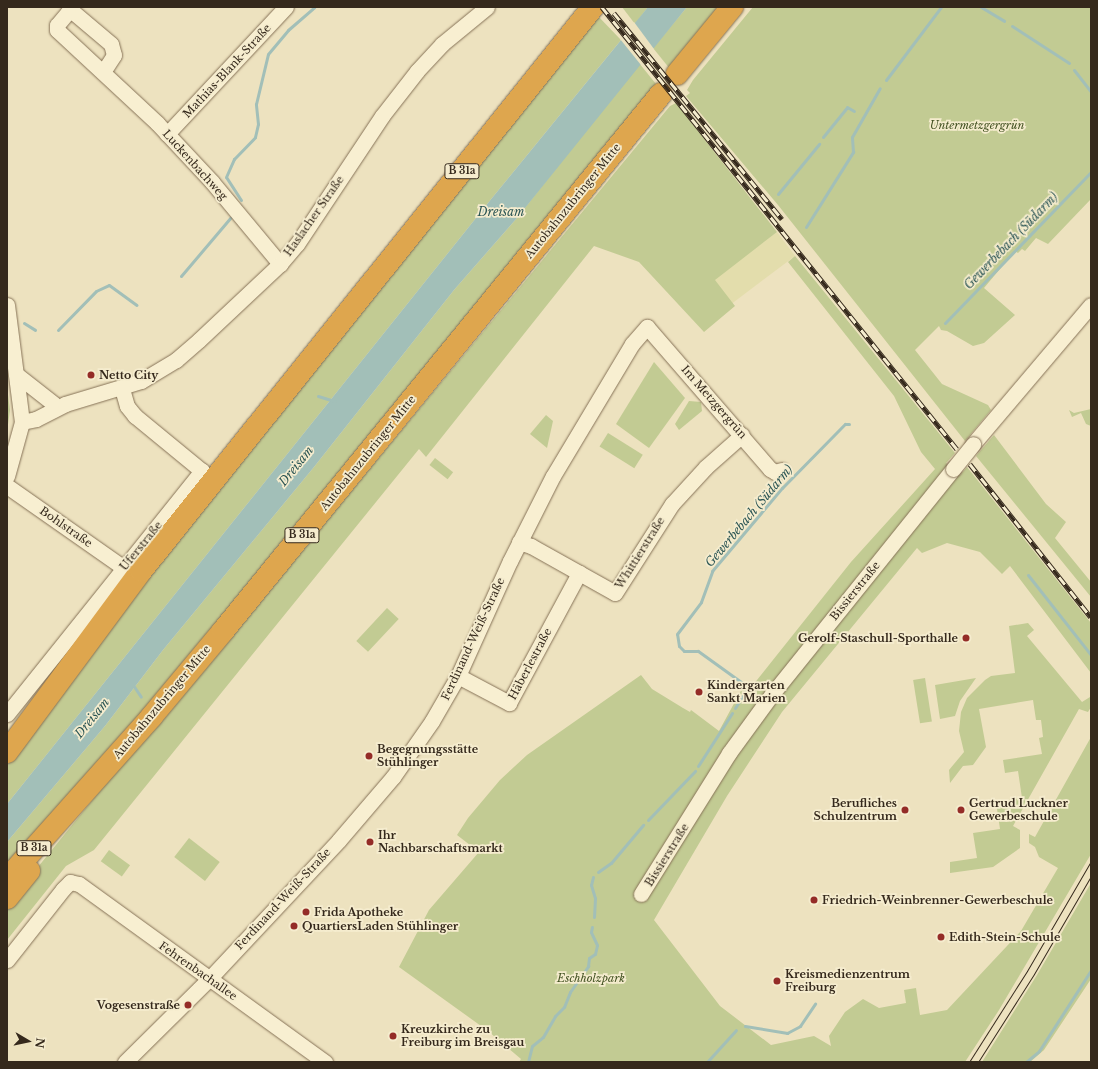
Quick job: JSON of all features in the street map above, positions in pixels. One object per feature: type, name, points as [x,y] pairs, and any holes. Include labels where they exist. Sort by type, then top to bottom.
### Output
[{"type":"highway","name":"B 31a","points":[[7,752],[27,722],[141,571],[593,7]]},
{"type":"highway","points":[[677,74],[732,7]]},
{"type":"highway","name":"Autobahnzubringer Mitte","points":[[7,879],[147,721],[223,631],[661,94]]},
{"type":"highway","points":[[7,741],[27,722]]},
{"type":"highway","points":[[7,898],[43,852],[60,818]]},
{"type":"street","name":"Mathias-Blank-Straße","points":[[167,134],[286,7]]},
{"type":"street","name":"Haslacher Straße","points":[[22,415],[36,419],[59,404],[122,388],[141,381],[176,360],[280,264],[297,244],[382,116],[417,71],[442,44],[487,7]]},
{"type":"street","name":"Luckenbachweg","points":[[103,72],[167,134],[212,182],[280,264]]},
{"type":"street","points":[[7,305],[22,415],[7,476]]},
{"type":"street","name":"Bissierstraße","points":[[641,894],[729,753],[772,694],[973,444],[1091,305]]},
{"type":"street","name":"Im Metzgergrün","points":[[647,327],[770,469],[775,472],[782,470]]},
{"type":"street","name":"Ferdinand-Weiß-Straße","points":[[125,1062],[209,979],[339,840],[393,777],[436,714],[458,676],[519,542],[590,413],[632,344],[647,327]]},
{"type":"street","points":[[17,375],[59,404]]},
{"type":"street","name":"Uferstraße","points":[[7,714],[202,471],[134,416],[127,406],[122,388]]},
{"type":"street","name":"Whittierstraße","points":[[519,542],[531,546],[615,593],[672,504],[706,467],[742,435]]},
{"type":"street","name":"Bohlstraße","points":[[7,486],[124,568]]},
{"type":"street","name":"Häberlestraße","points":[[458,676],[509,703],[579,573]]},
{"type":"street","name":"Fehrenbachallee","points":[[7,960],[70,882],[79,884],[325,1062]]},
{"type":"shaded area","points":[[777,232],[795,256],[732,304],[714,280]]},
{"type":"green space","points":[[622,7],[648,7],[635,24]]},
{"type":"green space","points":[[687,7],[718,7],[670,69],[653,48]]},
{"type":"green space","name":"Untermetzgergrün","points":[[753,7],[1091,7],[1091,199],[1048,244],[1036,238],[1025,251],[1022,249],[1018,253],[1015,251],[984,288],[1015,315],[984,343],[973,346],[947,331],[941,330],[939,326],[915,350],[942,384],[988,405],[991,410],[965,441],[778,205],[686,96],[690,93],[687,90],[693,80]]},
{"type":"green space","points":[[597,15],[621,40],[492,198],[7,804],[7,765],[88,650]]},
{"type":"green space","points":[[639,63],[656,84],[173,683],[7,866],[7,842],[105,726],[163,650],[314,467],[454,290],[517,218]]},
{"type":"green space","points":[[676,103],[777,232],[715,280],[735,306],[704,332],[639,262],[594,246],[426,457],[419,449],[94,850],[66,866],[7,940],[7,905],[178,695],[300,553],[670,106]]},
{"type":"green space","name":"Eschholzpark","points":[[795,256],[955,453],[946,463],[960,475],[967,467],[1091,623],[1091,673],[1010,566],[1002,574],[980,552],[947,543],[922,553],[917,548],[782,712],[727,796],[654,920],[720,1006],[771,1045],[814,1036],[831,1046],[829,1036],[845,1012],[863,999],[879,1008],[906,1003],[904,990],[916,988],[920,1015],[947,1010],[1021,931],[1058,868],[1039,857],[1035,847],[1029,843],[1029,834],[1035,837],[1091,737],[1091,854],[999,1010],[965,1062],[519,1062],[521,1059],[488,1031],[399,967],[429,910],[479,852],[457,835],[468,818],[500,780],[527,755],[641,675],[652,689],[690,712],[691,710],[719,731],[743,687],[749,690],[851,562],[935,469],[921,452],[894,396],[788,262]]},
{"type":"green space","points":[[654,362],[685,398],[649,448],[616,424]]},
{"type":"green space","points":[[7,387],[10,410],[7,432]]},
{"type":"green space","points":[[689,401],[701,402],[702,411],[679,430],[675,424]]},
{"type":"green space","points":[[1091,409],[1091,426],[1086,424],[1081,413],[1072,417],[1069,410],[1074,413]]},
{"type":"green space","points":[[546,415],[553,421],[547,448],[530,434]]},
{"type":"green space","points":[[608,433],[643,455],[634,468],[600,447]]},
{"type":"green space","points":[[994,435],[1046,504],[1066,522],[1055,538],[1091,582],[1091,597],[976,456]]},
{"type":"green space","points":[[435,458],[453,472],[448,479],[429,465]]},
{"type":"green space","points":[[387,608],[399,619],[368,652],[356,641]]},
{"type":"green space","points":[[1028,623],[1034,630],[1027,636],[1082,702],[1090,697],[1091,707],[1088,712],[1079,709],[1013,826],[1020,830],[1020,848],[993,867],[950,873],[950,862],[977,858],[973,833],[1000,829],[996,802],[1022,798],[1018,771],[1005,773],[1003,760],[1042,754],[1039,738],[1043,737],[1041,720],[1036,720],[1033,700],[979,709],[986,747],[973,765],[963,766],[950,783],[949,770],[964,752],[959,731],[961,712],[967,698],[991,676],[1015,673],[1009,626]]},
{"type":"green space","points":[[925,678],[932,721],[920,723],[913,680]]},
{"type":"green space","points":[[976,678],[960,701],[955,716],[940,719],[935,685]]},
{"type":"green space","points":[[189,838],[220,862],[205,881],[174,857]]},
{"type":"green space","points":[[109,850],[130,865],[122,877],[101,861]]},
{"type":"green space","points":[[1091,883],[1091,979],[1044,1050],[1030,1062],[982,1062],[1037,975]]},
{"type":"water","name":"Dreisam","points":[[648,7],[687,7],[517,218],[454,290],[314,467],[163,650],[105,726],[7,842],[7,804],[492,198]]},
{"type":"pier","points":[[634,22],[654,49],[641,65],[620,39]]},
{"type":"waterway","points":[[241,200],[226,177],[234,159],[255,137],[258,124],[256,104],[268,54],[288,30],[314,7]]},
{"type":"waterway","points":[[886,80],[941,7]]},
{"type":"waterway","points":[[981,7],[1004,21]]},
{"type":"waterway","points":[[1012,26],[1069,63]]},
{"type":"waterway","points":[[1074,70],[1091,92]]},
{"type":"waterway","points":[[806,227],[853,152],[852,137],[880,88]]},
{"type":"waterway","points":[[823,137],[847,107],[854,111]]},
{"type":"waterway","points":[[778,194],[819,144]]},
{"type":"waterway","name":"Gewerbebach (Südarm)","points":[[945,323],[1091,172]]},
{"type":"waterway","points":[[181,276],[231,217]]},
{"type":"waterway","points":[[58,330],[96,291],[109,285],[137,305]]},
{"type":"waterway","points":[[24,323],[35,330]]},
{"type":"waterway","points":[[318,396],[334,401]]},
{"type":"waterway","name":"Gewerbebach (Südarm)","points":[[735,708],[748,687],[698,651],[684,651],[679,646],[677,634],[701,602],[712,571],[782,488],[845,424],[849,424]]},
{"type":"waterway","points":[[1028,575],[1091,655]]},
{"type":"waterway","points":[[133,685],[141,697]]},
{"type":"waterway","name":"Gewerbebach (Südarm)","points":[[698,766],[732,713]]},
{"type":"waterway","name":"Gewerbebach (Südarm)","points":[[648,820],[695,771]]},
{"type":"waterway","name":"Gewerbebach (Südarm)","points":[[598,872],[611,863],[643,825]]},
{"type":"waterway","name":"Gewerbebach (Südarm)","points":[[593,877],[591,885],[595,898],[594,917]]},
{"type":"waterway","name":"Gewerbebach (Südarm)","points":[[528,1062],[532,1046],[543,1037],[555,1016],[564,1007],[570,992],[588,966],[589,958],[595,954],[597,945],[591,932],[592,927]]},
{"type":"waterway","points":[[1026,1062],[1039,1051],[1091,970]]},
{"type":"waterway","points":[[745,1026],[787,1033],[800,1026],[815,1004]]},
{"type":"waterway","points":[[707,1062],[736,1030]]},
{"type":"tram line","points":[[969,1062],[1027,971],[1091,861]]},
{"type":"tram line","points":[[978,1062],[1034,974],[1091,876]]},
{"type":"railway","points":[[602,7],[957,449]]},
{"type":"railway","points":[[614,13],[782,219]]},
{"type":"railway","points":[[970,464],[1091,617]]},
{"type":"place","name":"Netto City","points":[[91,375]]},
{"type":"place","name":"Gerolf-Staschull-Sporthalle","points":[[966,638]]},
{"type":"place","name":"Kindergarten Sankt Marien","points":[[699,692]]},
{"type":"place","name":"Begegnungsstätte Stühlinger","points":[[369,756]]},
{"type":"place","name":"Berufliches Schulzentrum","points":[[905,810]]},
{"type":"place","name":"Gertrud Luckner Gewerbeschule","points":[[961,810]]},
{"type":"place","name":"Ihr Nachbarschaftsmarkt","points":[[370,842]]},
{"type":"place","name":"Friedrich-Weinbrenner-Gewerbeschule","points":[[814,900]]},
{"type":"place","name":"Frida Apotheke","points":[[306,912]]},
{"type":"place","name":"QuartiersLaden Stühlinger","points":[[294,926]]},
{"type":"place","name":"Edith-Stein-Schule","points":[[941,937]]},
{"type":"place","name":"Kreismedienzentrum Freiburg","points":[[777,981]]},
{"type":"place","name":"Vogesenstraße","points":[[188,1005]]},
{"type":"place","name":"Kreuzkirche zu Freiburg im Breisgau","points":[[393,1036]]}]
